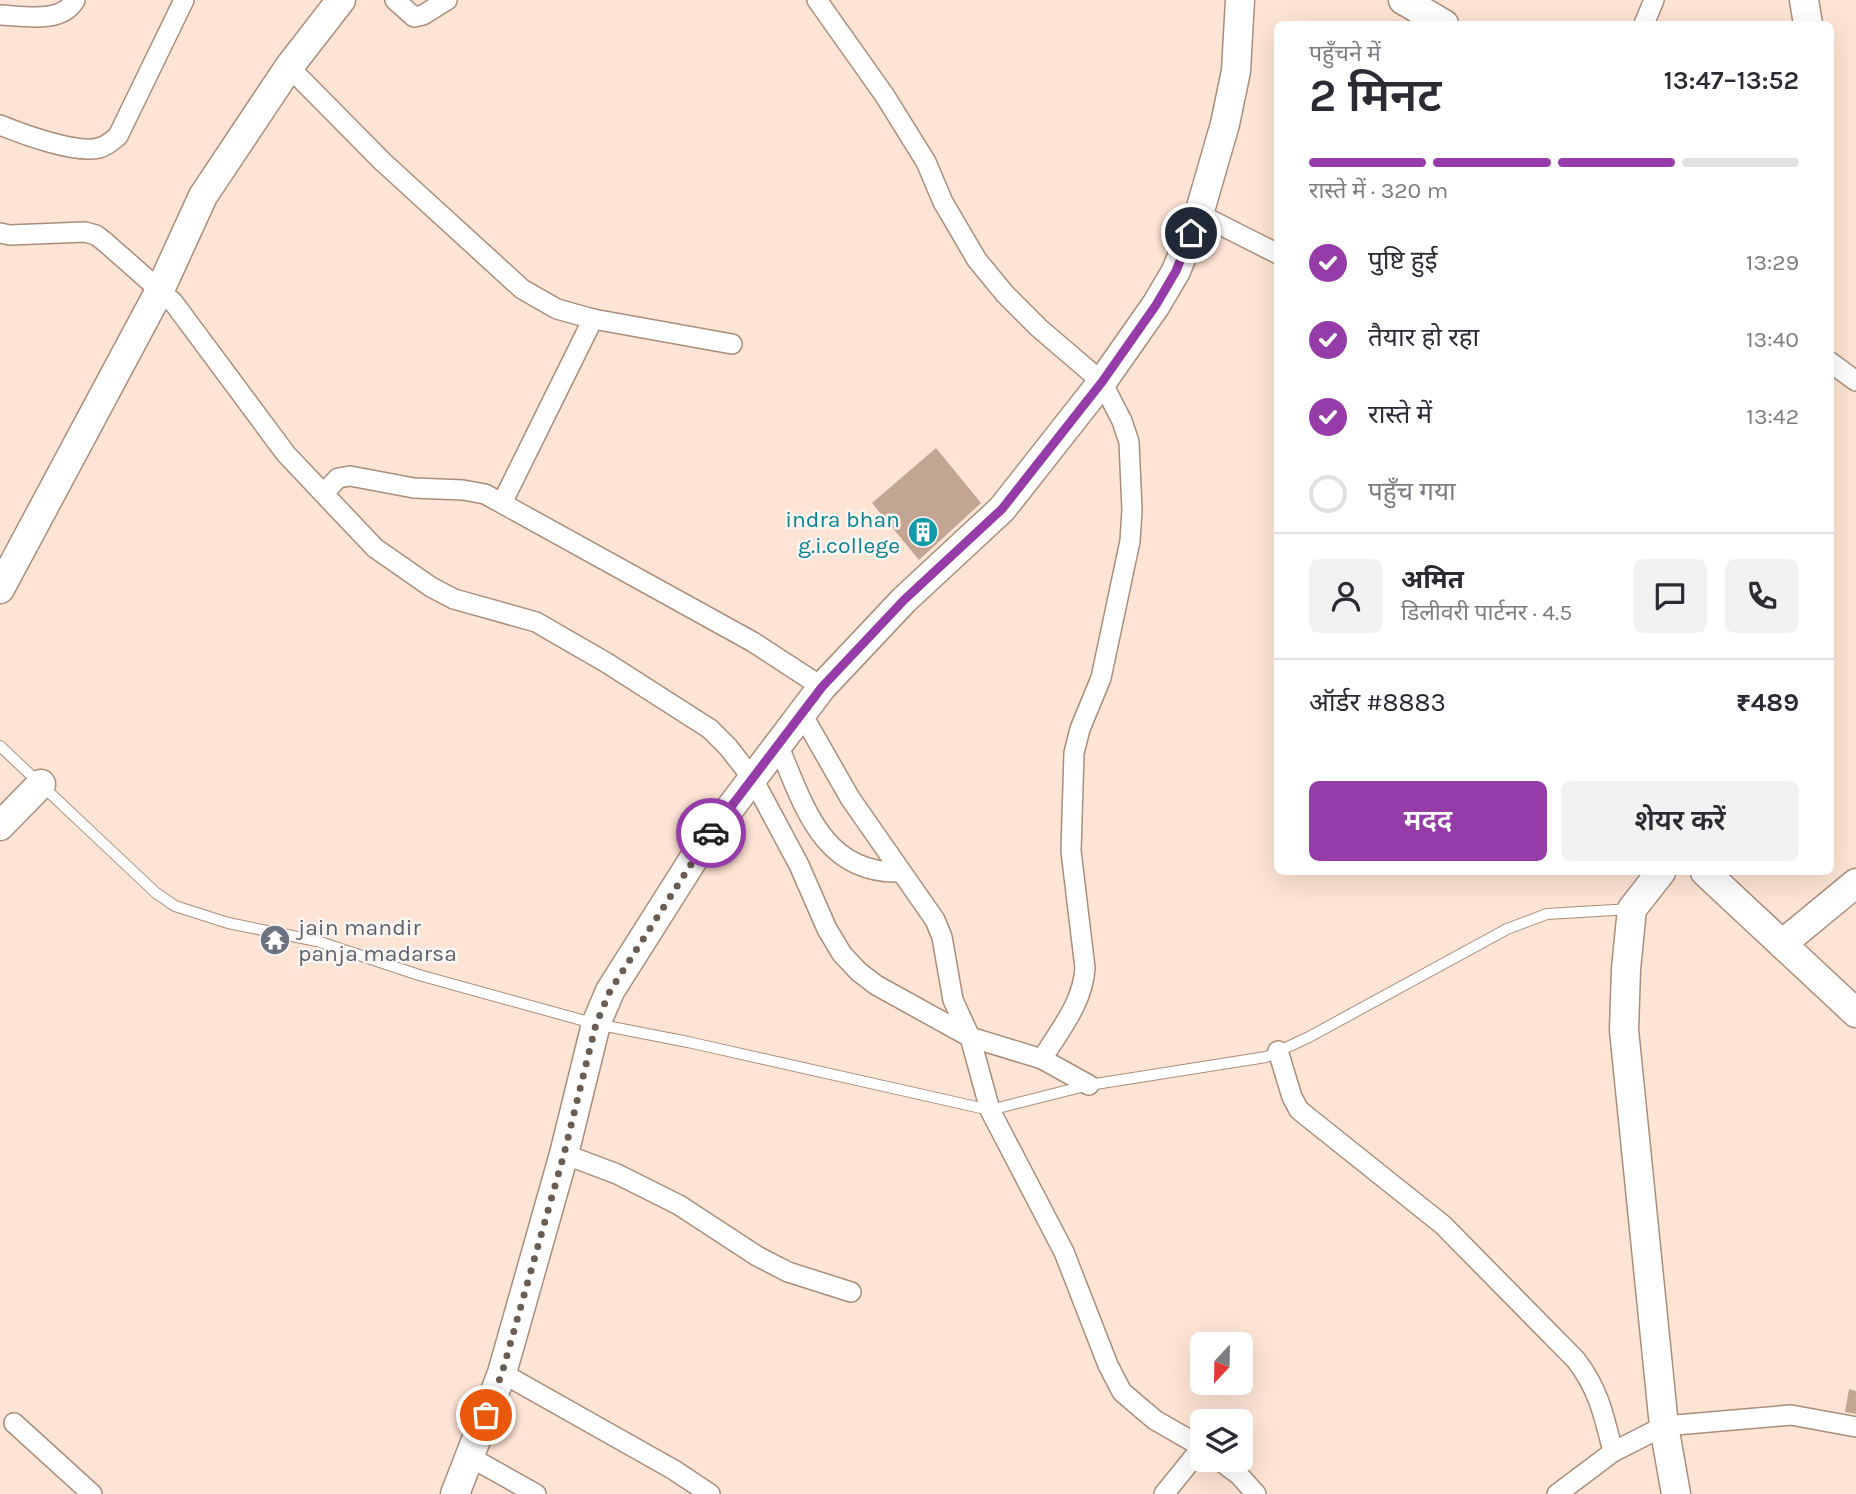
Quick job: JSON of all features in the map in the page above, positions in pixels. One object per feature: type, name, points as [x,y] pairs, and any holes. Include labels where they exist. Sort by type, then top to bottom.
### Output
[{"type":"street","points":[[0,15],[61,14],[75,0]]},
{"type":"street","points":[[0,125],[29,137],[85,149],[108,144],[118,136],[184,0]]},
{"type":"street","points":[[0,589],[160,290],[203,196],[289,67],[341,0]]},
{"type":"street","points":[[394,0],[414,16],[424,15],[447,0]]},
{"type":"street","points":[[817,0],[885,96],[926,162],[943,202],[976,260],[1005,295],[1039,328],[1102,382],[1122,421],[1129,442],[1132,510],[1130,541],[1101,678],[1080,729],[1074,753],[1071,851],[1085,968],[1084,984],[1080,998],[1042,1059]]},
{"type":"street","points":[[455,1494],[502,1373],[564,1154],[596,1024],[610,991],[703,844],[822,687],[904,600],[1002,509],[1102,382],[1156,305],[1199,214],[1225,124],[1236,71],[1240,0]]},
{"type":"street","points":[[1402,0],[1430,21]]},
{"type":"street","points":[[1645,21],[1654,0]]},
{"type":"street","points":[[1804,0],[1808,21]]},
{"type":"street","points":[[289,67],[383,162],[522,289],[557,309],[593,319],[732,344]]},
{"type":"street","points":[[1199,214],[1274,252]]},
{"type":"street","points":[[0,233],[10,235],[71,232],[96,236],[173,302],[286,454],[375,548],[419,579],[454,599],[536,622],[607,663],[710,729],[753,779],[799,865],[827,929],[842,954],[859,972],[876,985],[970,1037],[1042,1059],[1089,1085]]},
{"type":"street","points":[[502,503],[593,319]]},
{"type":"street","points":[[1834,365],[1856,382]]},
{"type":"street","points":[[324,493],[338,478],[350,477],[414,488],[475,491],[502,503],[753,642],[822,687]]},
{"type":"street","points":[[802,714],[850,798],[935,920],[942,937],[953,1000],[970,1037],[990,1110],[1064,1252],[1108,1365],[1122,1392],[1154,1420],[1190,1440]]},
{"type":"street","points":[[779,747],[808,818],[823,838],[835,850],[864,868],[877,872],[901,872]]},
{"type":"street","points":[[0,826],[41,784]]},
{"type":"street","points":[[1659,875],[1632,909],[1626,969],[1625,1030],[1664,1426],[1676,1494]]},
{"type":"street","points":[[1708,875],[1856,1013]]},
{"type":"street","points":[[1782,944],[1856,883]]},
{"type":"street","points":[[1278,1051],[1292,1097],[1299,1110],[1443,1226],[1576,1360],[1600,1400],[1613,1452]]},
{"type":"street","points":[[564,1154],[617,1174],[679,1205],[757,1256],[788,1272],[851,1292]]},
{"type":"street","points":[[502,1373],[674,1470],[710,1494]]},
{"type":"street","points":[[1558,1494],[1613,1452],[1664,1426],[1791,1415],[1856,1427]]},
{"type":"street","points":[[15,1423],[92,1494]]},
{"type":"street","points":[[471,1457],[537,1494]]},
{"type":"street","points":[[1164,1494],[1190,1462]]},
{"type":"street","points":[[1235,1472],[1256,1494]]},
{"type":"lane","points":[[0,746],[156,893],[175,906],[228,923],[317,941],[419,975],[596,1024],[990,1110],[1089,1085],[1266,1057],[1309,1037],[1507,929],[1547,914],[1632,909]]},
{"type":"building","name":"indra bhan g.i.college","points":[[936,448],[981,503],[919,560],[872,503]]},
{"type":"building","points":[[1849,1389],[1856,1391],[1856,1414],[1845,1412]]},
{"type":"way so far","points":[[486,1415],[502,1373],[564,1154],[596,1024],[610,991],[711,833]]},
{"type":"place","name":"indra bhan g.i.college","points":[[923,532]]},
{"type":"place","name":"jain mandir panja madarsa","points":[[275,940]]},
{"type":"route","points":[[711,833],[822,687],[904,600],[1002,509],[1102,382],[1156,305],[1176,271],[1191,233]]}]
